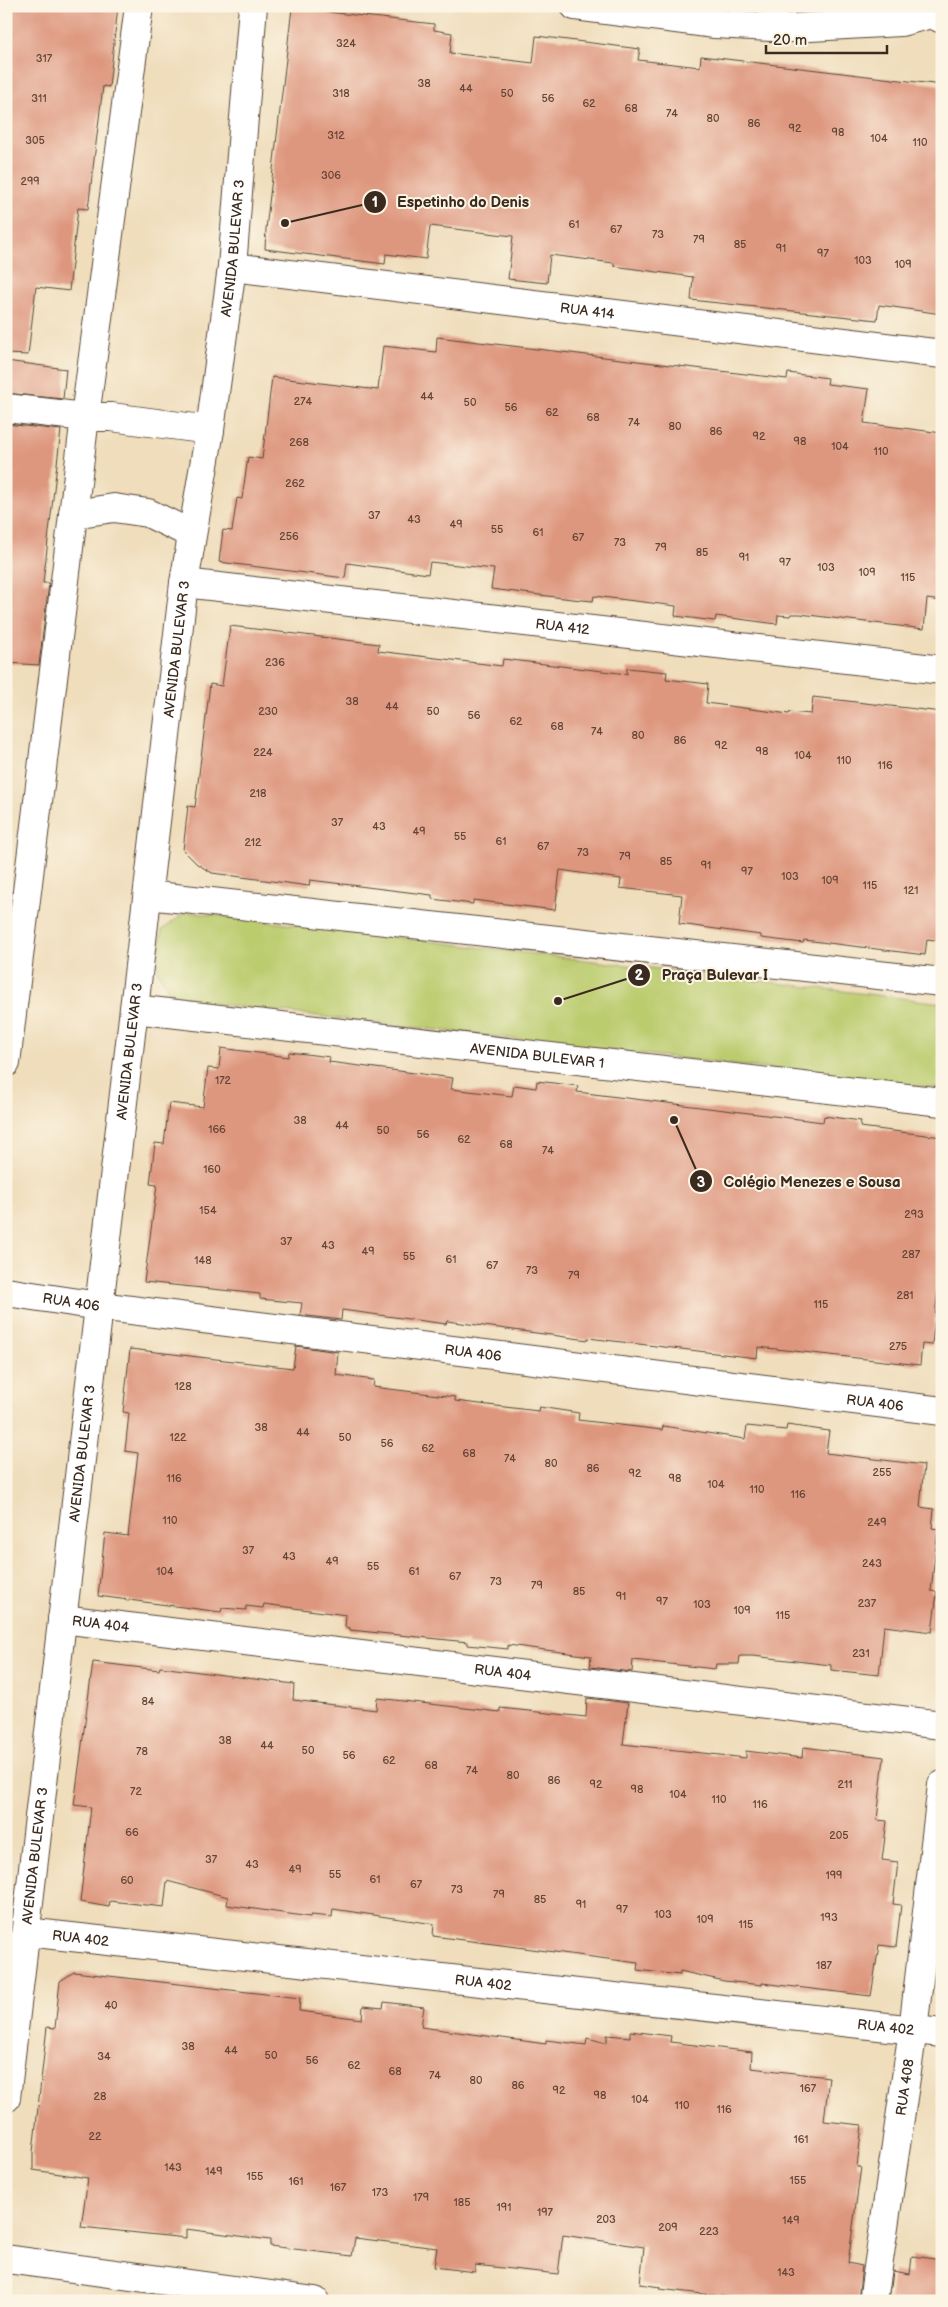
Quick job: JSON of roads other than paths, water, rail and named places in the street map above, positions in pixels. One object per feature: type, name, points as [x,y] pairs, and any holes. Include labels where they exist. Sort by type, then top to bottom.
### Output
[{"type":"street","points":[[6,1063],[85,417],[139,6]]},
{"type":"street","name":"AVENIDA BULEVAR 3","points":[[6,2098],[184,583],[210,430],[232,267],[253,6]]},
{"type":"street","points":[[575,6],[715,24],[792,28],[901,22],[931,11]]},
{"type":"street","name":"RUA 414","points":[[232,267],[942,354]]},
{"type":"street","points":[[6,408],[85,417],[111,417],[210,430]]},
{"type":"street","points":[[73,514],[114,508],[122,509],[148,514],[191,534]]},
{"type":"street","name":"RUA 412","points":[[184,583],[942,670]]},
{"type":"street","points":[[148,895],[942,982]]},
{"type":"street","name":"AVENIDA BULEVAR 1","points":[[134,1009],[942,1102]]},
{"type":"street","name":"RUA 406","points":[[6,1292],[99,1306],[942,1411]]},
{"type":"street","name":"RUA 404","points":[[62,1619],[942,1725]]},
{"type":"street","name":"RUA 408","points":[[873,2301],[913,2030],[942,1784]]},
{"type":"street","name":"RUA 402","points":[[26,1932],[942,2033]]},
{"type":"street","points":[[6,2259],[315,2301]]},
{"type":"place","name":"Espetinho do Denis","points":[[285,223]]},
{"type":"place","name":"Praça Bulevar I","points":[[558,1001]]},
{"type":"place","name":"Colégio Menezes e Sousa","points":[[674,1120]]}]
